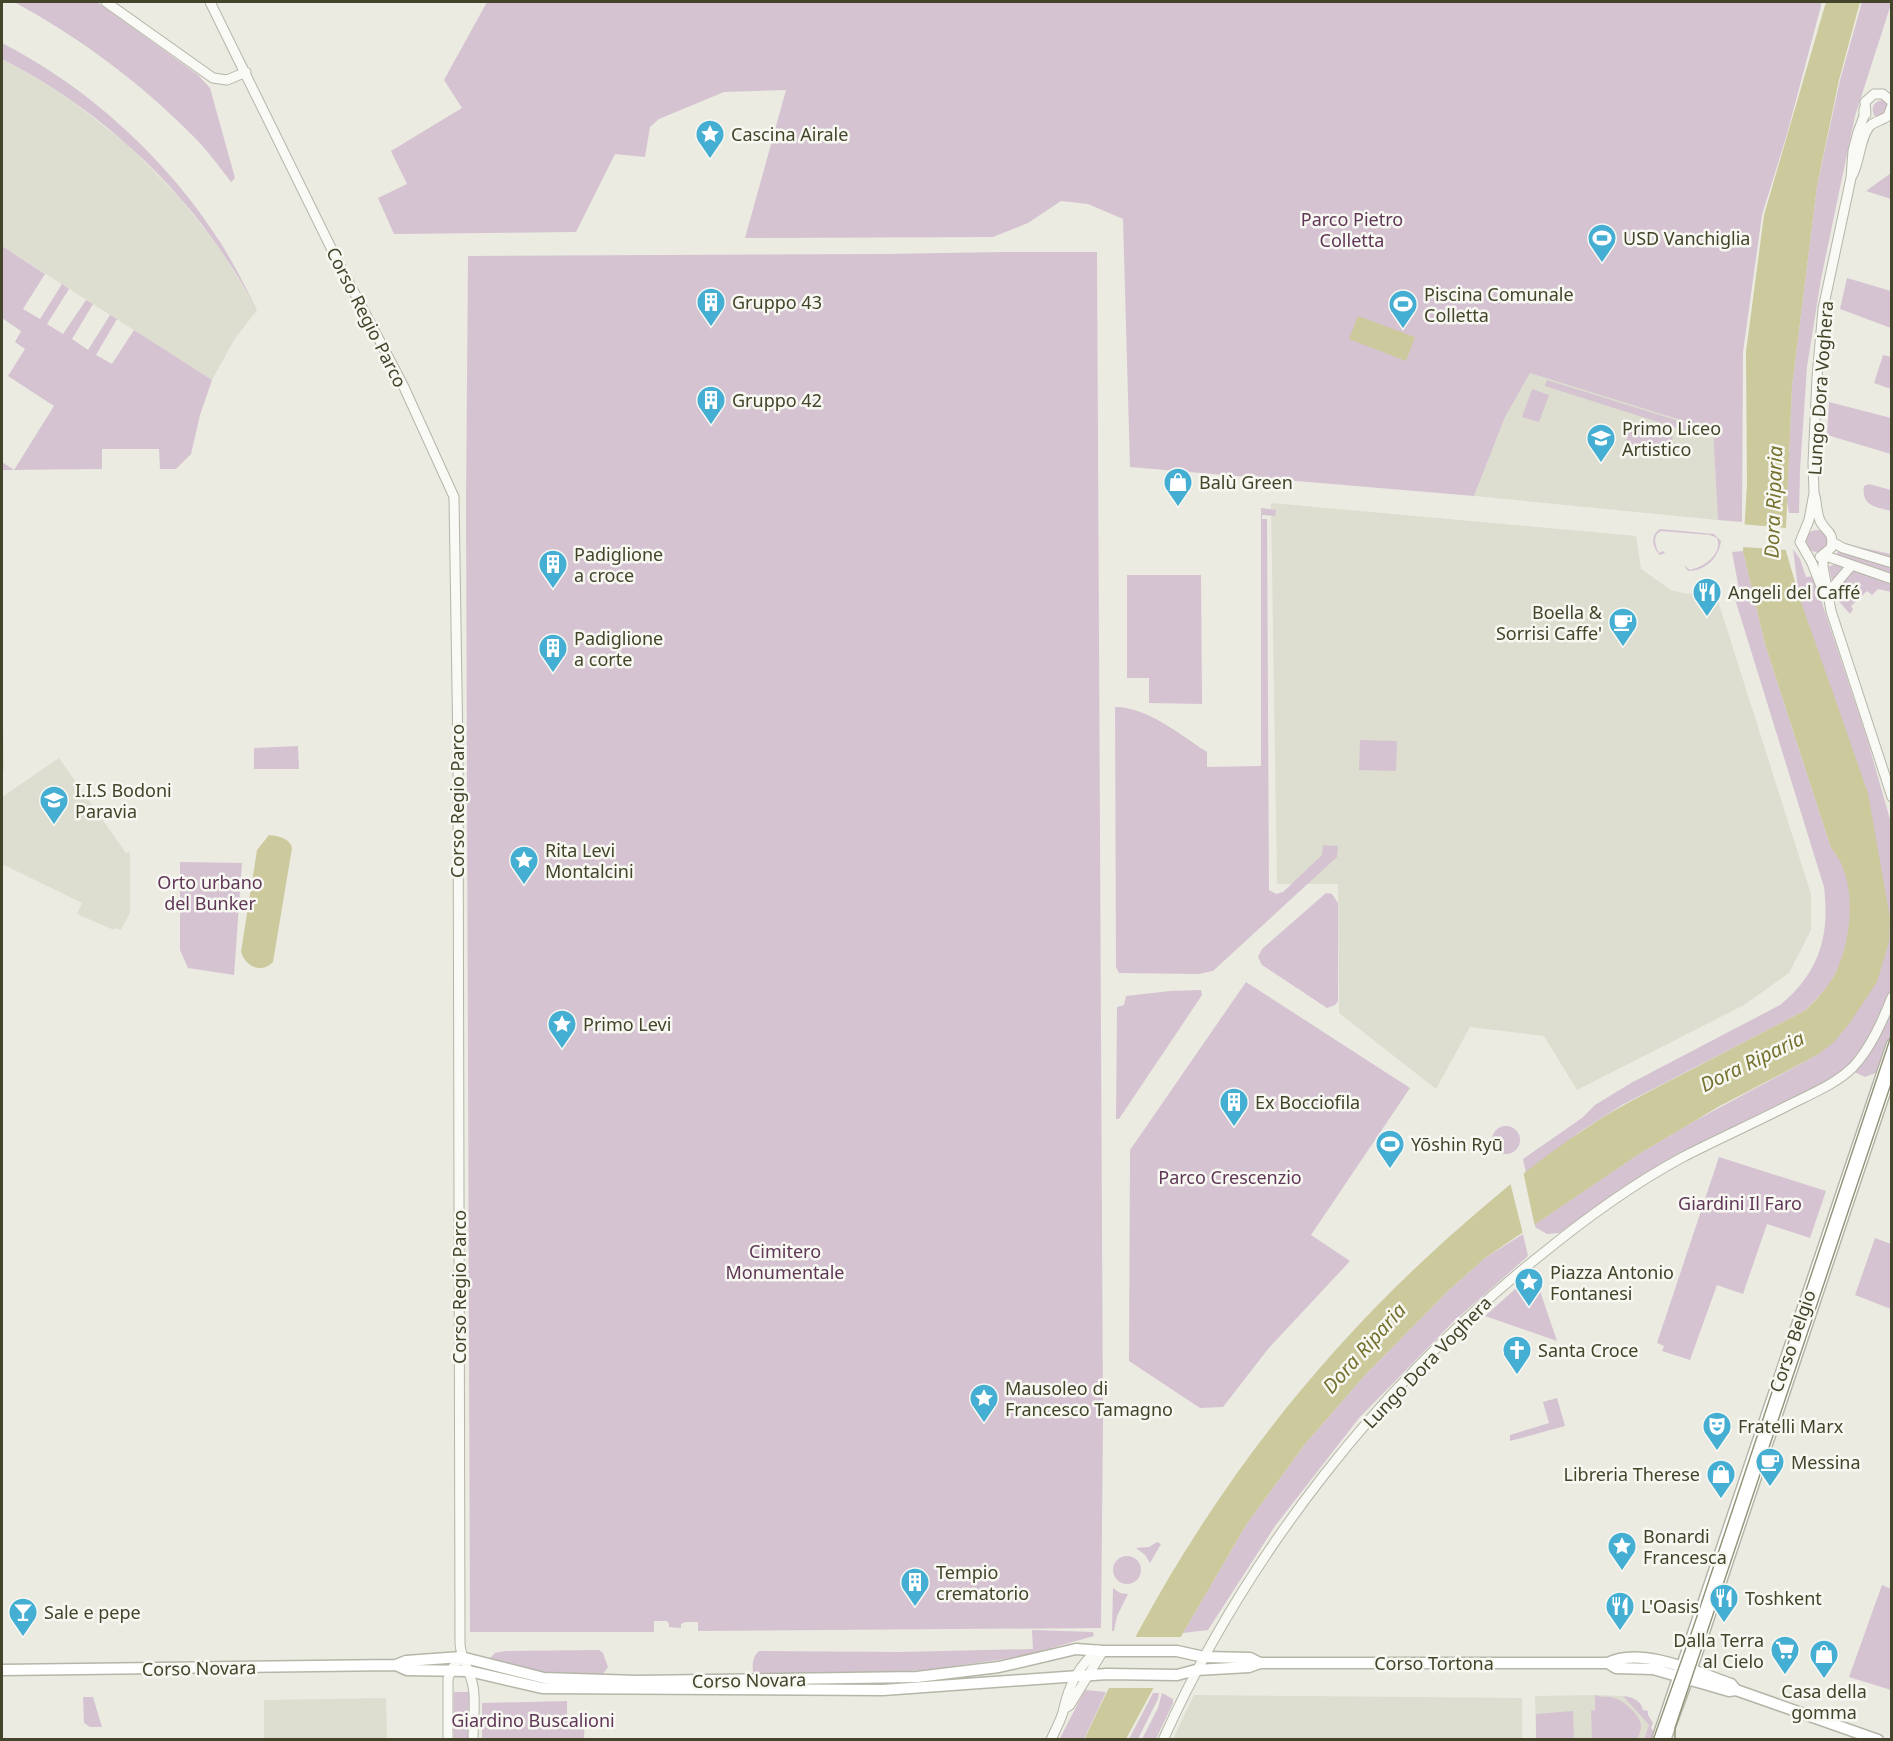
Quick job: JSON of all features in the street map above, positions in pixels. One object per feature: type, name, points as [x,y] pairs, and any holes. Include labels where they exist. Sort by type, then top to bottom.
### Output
[{"type":"main road","name":"Corso Belgio","points":[[1665,1740],[1892,1044]]},
{"type":"main road","name":"Corso Belgio","points":[[1657,1740],[1685,1674],[1892,1071]]},
{"type":"main road","name":"Corso Novara","points":[[2,1670],[396,1665],[406,1661],[461,1657],[544,1678],[705,1681],[917,1677],[999,1667],[1076,1649],[1101,1651]]},
{"type":"main road","name":"Corso Tortona","points":[[1101,1651],[1177,1651],[1204,1657],[1251,1658],[1260,1663]]},
{"type":"main road","name":"Corso Tortona","points":[[1087,1676],[1177,1675],[1196,1670],[1249,1667],[1260,1663],[1608,1663],[1617,1659],[1647,1658],[1729,1691],[1736,1690],[1878,1740]]},
{"type":"main road","name":"Corso Novara","points":[[396,1665],[407,1670],[469,1671],[542,1688],[637,1690],[883,1690],[1075,1677]]},
{"type":"main road","points":[[1075,1677],[1087,1676]]},
{"type":"street","points":[[106,2],[213,78],[227,80],[246,72]]},
{"type":"street","name":"Corso Regio Parco","points":[[210,2],[403,385],[454,497],[458,752],[461,1657],[469,1671],[473,1688],[473,1740]]},
{"type":"street","points":[[1874,94],[1883,94],[1891,103],[1890,116],[1878,121],[1869,117],[1864,110],[1866,99],[1874,94]]},
{"type":"street","name":"Lungo Dora Voghera","points":[[1832,542],[1830,532],[1821,525],[1814,493],[1813,463],[1822,319],[1851,178],[1853,152],[1864,110]]},
{"type":"street","name":"Lungo Dora Voghera","points":[[1851,178],[1858,167],[1866,131],[1878,121]]},
{"type":"street","name":"Lungo Dora Voghera","points":[[1814,493],[1806,528],[1800,542],[1827,594]]},
{"type":"street","points":[[1806,528],[1821,525]]},
{"type":"street","points":[[1807,554],[1818,557],[1823,555],[1831,548],[1832,542],[1843,548],[1892,563]]},
{"type":"street","points":[[1823,555],[1892,579]]},
{"type":"street","name":"Lungo Dora Voghera","points":[[1823,555],[1827,594],[1834,622],[1892,797]]},
{"type":"street","points":[[1827,594],[1851,566]]},
{"type":"street","name":"Lungo Dora Voghera","points":[[1163,1740],[1196,1670],[1281,1534],[1328,1471],[1388,1399],[1472,1314],[1541,1255],[1630,1188],[1683,1158],[1813,1093],[1852,1068],[1861,1057],[1892,997]]},
{"type":"street","points":[[1064,1709],[1070,1706],[1101,1651]]},
{"type":"street","points":[[1051,1740],[1075,1677],[1088,1659],[1101,1651]]},
{"type":"street","points":[[448,1740],[448,1679],[451,1670],[461,1657]]},
{"type":"street","points":[[1669,1725],[1674,1740]]},
{"type":"shaded area","points":[[2,59],[69,99],[128,145],[180,198],[223,253],[257,310],[234,340],[212,380],[2,246]]},
{"type":"shaded area","name":"Primo Liceo Artistico","points":[[1530,372],[1713,430],[1718,520],[1474,496],[1505,417]]},
{"type":"shaded area","points":[[1271,503],[1636,536],[1641,569],[1671,590],[1687,594],[1717,590],[1719,604],[1811,894],[1811,930],[1789,973],[1744,1005],[1577,1090],[1544,1036],[1470,1027],[1436,1089],[1339,1013],[1338,884],[1277,884]]},
{"type":"shaded area","points":[[2,674],[4,769],[2,771]]},
{"type":"shaded area","name":"I.I.S Bodoni Paravia","points":[[59,758],[126,853],[130,852],[130,913],[121,930],[116,928],[114,930],[77,914],[82,903],[2,864],[2,797]]},
{"type":"shaded area","points":[[1194,1695],[1522,1698],[1522,1739],[1173,1739]]},
{"type":"shaded area","points":[[1535,1696],[1623,1696],[1649,1725],[1644,1739],[1536,1739]]},
{"type":"shaded area","points":[[386,1698],[387,1739],[264,1739],[264,1700]]},
{"type":"green space","points":[[14,2],[97,2],[198,75],[210,88],[235,178],[231,182],[196,138],[129,78],[85,45]]},
{"type":"green space","name":"Parco Pietro Colletta","points":[[487,2],[1822,2],[1787,134],[1762,215],[1743,352],[1742,522],[1718,520],[1713,430],[1530,373],[1505,417],[1474,496],[1130,467],[1123,219],[1088,204],[1061,201],[1028,223],[993,237],[745,238],[786,90],[724,92],[659,119],[650,127],[645,157],[615,154],[576,232],[394,234],[378,198],[407,184],[391,151],[462,108],[444,80]]},
{"type":"green space","points":[[1862,2],[1891,2],[1891,4],[1855,116],[1821,279],[1807,367],[1799,513],[1789,513],[1787,502],[1792,387],[1817,186],[1840,80]]},
{"type":"green space","points":[[2,43],[35,61],[66,82],[125,129],[152,156],[201,214],[236,269],[257,310],[220,249],[170,187],[146,162],[92,115],[33,76],[2,59]]},
{"type":"green space","points":[[1883,100],[1889,103],[1891,114],[1878,119],[1873,113],[1873,107],[1876,102]]},
{"type":"green space","points":[[1891,173],[1891,199],[1866,191]]},
{"type":"green space","points":[[2,246],[45,274],[23,309],[40,319],[62,284],[69,289],[47,324],[63,334],[86,300],[93,304],[72,339],[88,350],[110,315],[117,319],[96,355],[112,364],[134,330],[212,380],[200,415],[191,454],[176,469],[160,469],[159,449],[102,449],[102,469],[14,470],[54,406],[8,376],[25,349],[15,342],[21,331],[2,318]]},
{"type":"green space","name":"Cimitero Monumentale","points":[[1097,252],[1103,1423],[1101,1628],[698,1631],[698,1622],[685,1622],[681,1624],[681,1628],[669,1627],[667,1621],[654,1621],[654,1632],[470,1632],[466,504],[468,256]]},
{"type":"green space","points":[[1847,278],[1891,291],[1891,328],[1840,309]]},
{"type":"green space","points":[[1883,355],[1891,357],[1891,389],[1874,383]]},
{"type":"green space","points":[[1547,380],[1695,426],[1693,433],[1545,386]]},
{"type":"green space","points":[[1532,389],[1549,395],[1539,422],[1522,417]]},
{"type":"green space","points":[[1829,402],[1891,418],[1891,454],[1827,435]]},
{"type":"green space","points":[[1632,423],[1673,437],[1667,457],[1625,444]]},
{"type":"green space","points":[[2,462],[14,470],[2,470]]},
{"type":"green space","points":[[1869,484],[1891,490],[1891,511],[1875,507],[1867,502],[1864,486]]},
{"type":"green space","points":[[1261,508],[1276,510],[1275,516],[1262,515],[1262,519],[1267,519],[1269,890],[1276,894],[1283,892],[1322,855],[1323,845],[1338,846],[1337,857],[1213,971],[1199,974],[1119,973],[1116,967],[1115,707],[1140,712],[1175,730],[1207,752],[1207,767],[1261,766]]},
{"type":"green space","points":[[1660,529],[1714,534],[1721,541],[1720,547],[1714,558],[1705,566],[1688,571],[1684,565],[1690,570],[1711,559],[1717,549],[1717,538],[1710,535],[1661,531],[1656,535],[1655,541],[1659,553],[1663,551],[1665,553],[1660,555],[1655,549],[1653,538]]},
{"type":"green space","points":[[1817,530],[1825,533],[1828,541],[1825,549],[1817,552],[1809,549],[1806,541],[1809,533]]},
{"type":"green space","points":[[1841,543],[1891,554],[1891,592],[1878,589],[1872,595],[1867,591],[1851,606],[1853,609],[1850,614],[1835,597],[1829,566],[1833,565]]},
{"type":"green space","points":[[1793,549],[1800,559],[1806,577],[1817,576],[1822,603],[1868,742],[1891,823],[1892,1033],[1878,1072],[1865,1077],[1848,1069],[1843,1075],[1621,1190],[1559,1233],[1547,1234],[1535,1227],[1535,1224],[1639,1154],[1691,1123],[1817,1055],[1877,981],[1799,596]]},
{"type":"green space","points":[[1743,551],[1765,644],[1831,848],[1840,861],[1850,893],[1849,929],[1841,962],[1828,985],[1804,1011],[1622,1105],[1581,1131],[1526,1173],[1523,1159],[1582,1118],[1595,1105],[1631,1083],[1780,1005],[1804,980],[1819,952],[1825,922],[1824,887],[1735,599],[1739,589],[1732,552]]},
{"type":"green space","points":[[1127,575],[1201,575],[1202,704],[1149,703],[1149,678],[1127,678]]},
{"type":"green space","points":[[1360,740],[1397,741],[1396,771],[1359,770]]},
{"type":"green space","points":[[298,746],[299,769],[254,769],[254,748]]},
{"type":"green space","name":"Orto urbano del Bunker","points":[[180,862],[242,863],[234,975],[188,968],[180,950]]},
{"type":"green space","points":[[1326,893],[1332,894],[1338,903],[1338,1001],[1327,1008],[1262,965],[1258,957],[1262,949]]},
{"type":"green space","name":"Parco Crescenzio","points":[[1246,982],[1410,1088],[1311,1235],[1350,1261],[1268,1349],[1223,1407],[1200,1408],[1129,1361],[1130,1150]]},
{"type":"green space","points":[[1201,990],[1202,995],[1119,1119],[1116,1119],[1117,1007],[1124,1005],[1126,996]]},
{"type":"green space","points":[[1506,1126],[1516,1130],[1520,1140],[1516,1150],[1506,1154],[1496,1150],[1492,1140],[1496,1130]]},
{"type":"green space","name":"Giardini Il Faro","points":[[1719,1157],[1826,1191],[1810,1238],[1767,1224],[1743,1294],[1717,1285],[1690,1360],[1662,1351],[1664,1346],[1657,1343]]},
{"type":"green space","points":[[1523,1234],[1528,1256],[1453,1322],[1359,1418],[1275,1526],[1208,1630],[1183,1633],[1246,1525],[1305,1444],[1366,1374],[1449,1290],[1485,1258]]},
{"type":"green space","points":[[1875,1238],[1891,1244],[1891,1309],[1855,1295]]},
{"type":"green space","points":[[1536,1279],[1557,1341],[1485,1316],[1522,1283]]},
{"type":"green space","points":[[1557,1398],[1565,1426],[1510,1441],[1510,1435],[1549,1423],[1543,1402]]},
{"type":"green space","points":[[1157,1542],[1161,1544],[1150,1563],[1145,1555],[1136,1548],[1149,1547]]},
{"type":"green space","points":[[1127,1556],[1137,1560],[1141,1570],[1137,1580],[1127,1584],[1117,1580],[1113,1570],[1117,1560]]},
{"type":"green space","points":[[1882,1585],[1891,1589],[1891,1690],[1849,1677]]},
{"type":"green space","points":[[1113,1588],[1120,1593],[1128,1594],[1117,1616],[1114,1631],[1112,1631]]},
{"type":"green space","points":[[1032,1630],[1093,1632],[1094,1636],[1019,1657],[924,1670],[842,1675],[753,1672],[753,1660],[759,1651],[901,1652],[1033,1649]]},
{"type":"green space","points":[[599,1650],[603,1653],[608,1667],[603,1674],[556,1675],[523,1671],[489,1659],[495,1653],[506,1651]]},
{"type":"green space","points":[[1085,1690],[1106,1692],[1084,1739],[1059,1740]]},
{"type":"green space","points":[[454,1692],[469,1692],[468,1739],[454,1739]]},
{"type":"green space","points":[[1153,1693],[1159,1693],[1158,1699],[1138,1739],[1129,1739]]},
{"type":"green space","points":[[1162,1693],[1173,1699],[1173,1703],[1156,1739],[1142,1739],[1158,1708]]},
{"type":"green space","points":[[1595,1695],[1619,1700],[1633,1711],[1641,1725],[1637,1739],[1592,1739],[1591,1711],[1595,1710]]},
{"type":"green space","points":[[1623,1696],[1636,1700],[1643,1710],[1648,1711],[1654,1732],[1651,1739],[1644,1739],[1649,1725]]},
{"type":"green space","points":[[83,1697],[93,1697],[102,1727],[90,1727],[84,1723]]},
{"type":"green space","name":"Giardino Buscalioni","points":[[567,1701],[567,1715],[585,1716],[584,1739],[482,1739],[482,1703]]},
{"type":"green space","points":[[1573,1711],[1574,1739],[1536,1739],[1536,1714]]},
{"type":"water","name":"Dora Riparia","points":[[1826,2],[1860,2],[1839,80],[1817,186],[1792,387],[1786,551],[1799,596],[1868,793],[1890,918],[1889,942],[1877,982],[1849,1024],[1833,1043],[1817,1055],[1718,1107],[1639,1154],[1485,1258],[1449,1290],[1366,1374],[1305,1444],[1246,1525],[1183,1633],[1126,1739],[1084,1740],[1119,1668],[1157,1599],[1197,1532],[1240,1468],[1337,1348],[1391,1291],[1498,1195],[1547,1155],[1582,1131],[1631,1101],[1804,1011],[1828,986],[1840,962],[1845,946],[1850,911],[1846,876],[1831,848],[1765,644],[1743,551],[1747,484],[1746,352],[1764,215]]},
{"type":"water","points":[[1358,316],[1415,337],[1406,361],[1349,339]]},
{"type":"water","points":[[269,835],[286,840],[292,848],[273,962],[264,968],[259,968],[246,962],[241,952],[257,850]]},
{"type":"pier","points":[[1741,524],[1787,528],[1786,550],[1742,547]]},
{"type":"pier","points":[[1523,1171],[1535,1227],[1523,1234],[1510,1182]]},
{"type":"pier","points":[[1132,1637],[1184,1637],[1156,1688],[1104,1688]]},
{"type":"tram line","points":[[1653,1740],[1694,1625],[1892,1033]]},
{"type":"tram line","points":[[1675,1740],[1675,1728],[1892,1081]]},
{"type":"place","name":"Cascina Airale","points":[[710,160]]},
{"type":"place","name":"USD Vanchiglia","points":[[1602,264]]},
{"type":"place","name":"Gruppo 43","points":[[711,328]]},
{"type":"place","name":"Piscina Comunale Colletta","points":[[1403,330]]},
{"type":"place","name":"Gruppo 42","points":[[711,426]]},
{"type":"place","name":"Primo Liceo Artistico","points":[[1601,464]]},
{"type":"place","name":"Balù Green","points":[[1178,508]]},
{"type":"place","name":"Padiglione a croce","points":[[553,590]]},
{"type":"place","name":"Angeli del Caffé","points":[[1707,618]]},
{"type":"place","name":"Boella & Sorrisi Caffe'","points":[[1623,648]]},
{"type":"place","name":"Padiglione a corte","points":[[553,674]]},
{"type":"place","name":"I.I.S Bodoni Paravia","points":[[54,826]]},
{"type":"place","name":"Rita Levi Montalcini","points":[[524,886]]},
{"type":"place","name":"Primo Levi","points":[[562,1050]]},
{"type":"place","name":"Ex Bocciofila","points":[[1234,1128]]},
{"type":"place","name":"Yōshin Ryū","points":[[1390,1170]]},
{"type":"place","name":"Piazza Antonio Fontanesi","points":[[1529,1308]]},
{"type":"place","name":"Santa Croce","points":[[1517,1376]]},
{"type":"place","name":"Mausoleo di Francesco Tamagno","points":[[984,1424]]},
{"type":"place","name":"Fratelli Marx","points":[[1717,1452]]},
{"type":"place","name":"Messina","points":[[1770,1488]]},
{"type":"place","name":"Libreria Therese","points":[[1721,1500]]},
{"type":"place","name":"Bonardi Francesca","points":[[1622,1572]]},
{"type":"place","name":"Tempio crematorio","points":[[915,1608]]},
{"type":"place","name":"Toshkent","points":[[1724,1624]]},
{"type":"place","name":"L'Oasis","points":[[1620,1632]]},
{"type":"place","name":"Sale e pepe","points":[[23,1638]]},
{"type":"place","name":"Dalla Terra al Cielo","points":[[1785,1676]]},
{"type":"place","name":"Casa della gomma","points":[[1824,1680]]}]
